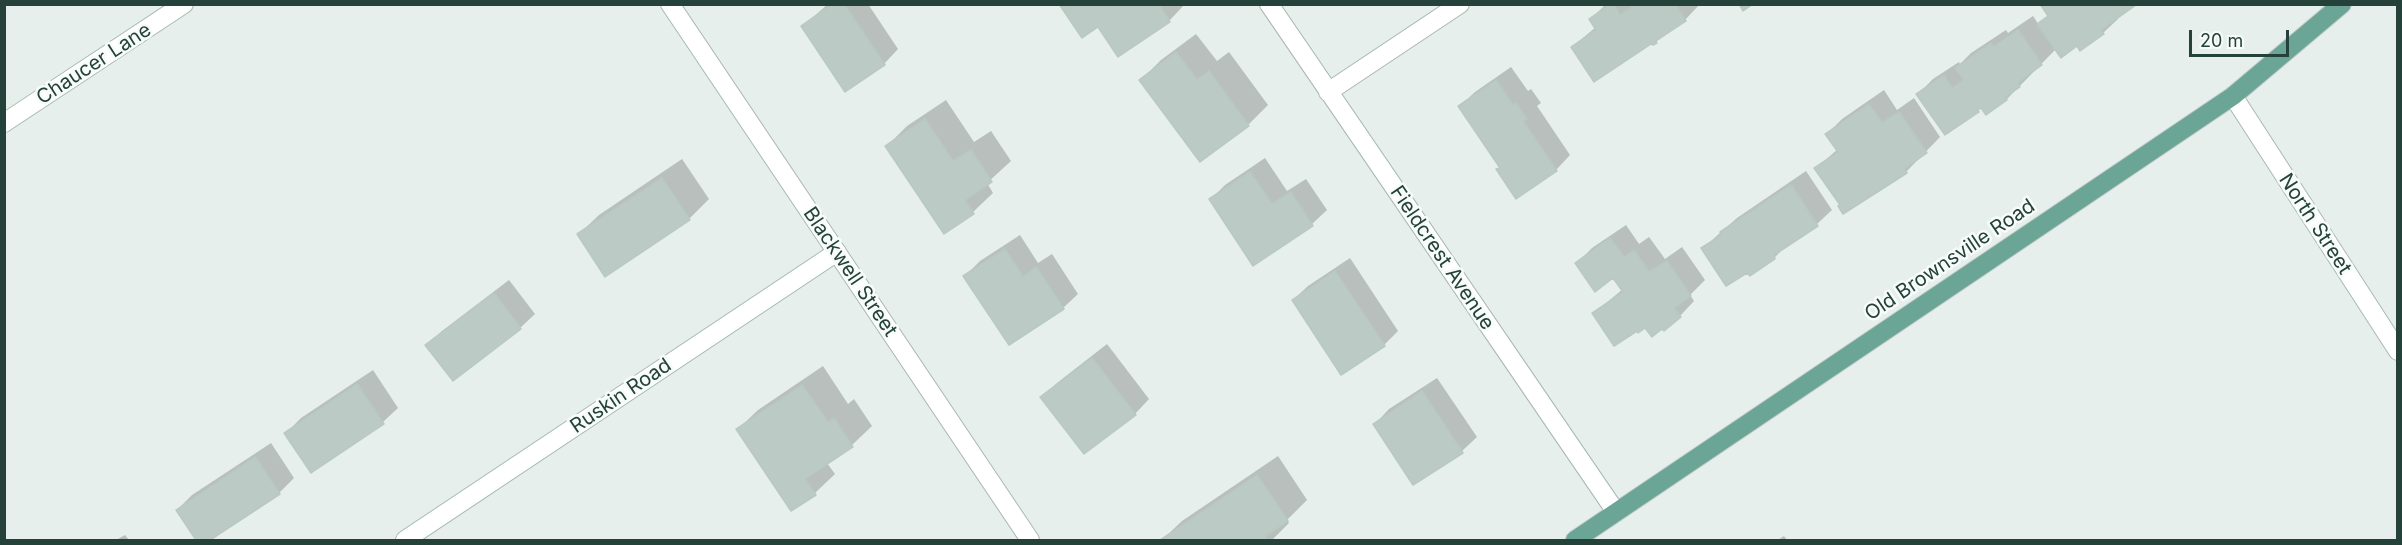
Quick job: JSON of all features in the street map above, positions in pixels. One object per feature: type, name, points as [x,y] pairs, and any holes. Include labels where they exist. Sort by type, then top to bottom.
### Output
[{"type":"main road","name":"Old Brownsville Road","points":[[1575,540],[2233,96],[2342,4]]},
{"type":"street","name":"Chaucer Lane","points":[[4,123],[184,4]]},
{"type":"street","name":"Blackwell Street","points":[[670,4],[1030,540]]},
{"type":"street","name":"Fieldcrest Avenue","points":[[1269,4],[1616,512]]},
{"type":"street","points":[[1328,92],[1460,4]]},
{"type":"street","name":"North Street","points":[[2233,96],[2397,351]]},
{"type":"street","name":"Ruskin Road","points":[[405,540],[837,252]]},
{"type":"building","points":[[832,4],[844,4],[885,65],[845,92],[801,26]]},
{"type":"building","points":[[1059,4],[1159,4],[1170,22],[1118,57],[1098,27],[1082,38]]},
{"type":"building","points":[[1610,4],[1614,4],[1620,15],[1631,8],[1629,4],[1675,4],[1686,21],[1656,41],[1657,43],[1651,44],[1594,82],[1571,47],[1596,30],[1589,19]]},
{"type":"building","points":[[1739,4],[1753,4],[1743,11]]},
{"type":"building","points":[[2040,4],[2136,5],[2101,30],[2104,34],[2080,51],[2077,46],[2061,58],[2037,24],[2048,16]]},
{"type":"building","points":[[2018,30],[2042,65],[2017,83],[2020,87],[2005,97],[2007,100],[1986,115],[1981,108],[1979,112],[1945,135],[1916,94],[1944,75],[1952,88],[1964,80],[1955,68],[1991,43],[1993,47]]},
{"type":"building","points":[[1176,52],[1197,80],[1209,71],[1249,126],[1200,162],[1139,80]]},
{"type":"building","points":[[1496,80],[1513,105],[1516,103],[1527,119],[1523,121],[1557,171],[1516,199],[1496,169],[1500,168],[1458,106]]},
{"type":"building","points":[[1869,104],[1882,123],[1899,112],[1927,153],[1904,169],[1907,173],[1843,214],[1838,206],[1840,205],[1814,168],[1838,152],[1825,134]]},
{"type":"building","points":[[925,119],[953,161],[971,150],[992,182],[965,200],[974,214],[944,234],[885,146]]},
{"type":"building","points":[[1250,172],[1272,204],[1291,192],[1313,226],[1253,266],[1209,199]]},
{"type":"building","points":[[662,178],[690,220],[605,277],[577,234]]},
{"type":"building","points":[[1791,185],[1818,226],[1774,255],[1775,259],[1750,276],[1747,273],[1726,286],[1701,248],[1722,235],[1720,232]]},
{"type":"building","points":[[1610,238],[1624,257],[1634,250],[1649,272],[1667,261],[1691,296],[1674,308],[1681,317],[1664,331],[1662,329],[1652,337],[1645,328],[1614,346],[1592,313],[1623,292],[1613,278],[1595,292],[1575,263]]},
{"type":"building","points":[[1005,249],[1023,277],[1036,267],[1064,309],[1009,345],[963,276]]},
{"type":"building","points":[[1335,271],[1385,346],[1341,375],[1292,300]]},
{"type":"building","points":[[494,293],[521,329],[453,381],[425,345]]},
{"type":"building","points":[[1092,358],[1136,415],[1084,454],[1040,397]]},
{"type":"building","points":[[357,384],[384,424],[311,473],[284,433]]},
{"type":"building","points":[[802,385],[828,422],[834,418],[853,447],[805,479],[816,495],[791,511],[736,429]]},
{"type":"building","points":[[1422,391],[1463,453],[1413,485],[1373,424]]},
{"type":"building","points":[[255,457],[280,494],[210,540],[196,540],[176,510]]},
{"type":"building","points":[[1257,475],[1288,521],[1265,536],[1268,540],[1160,540]]}]
